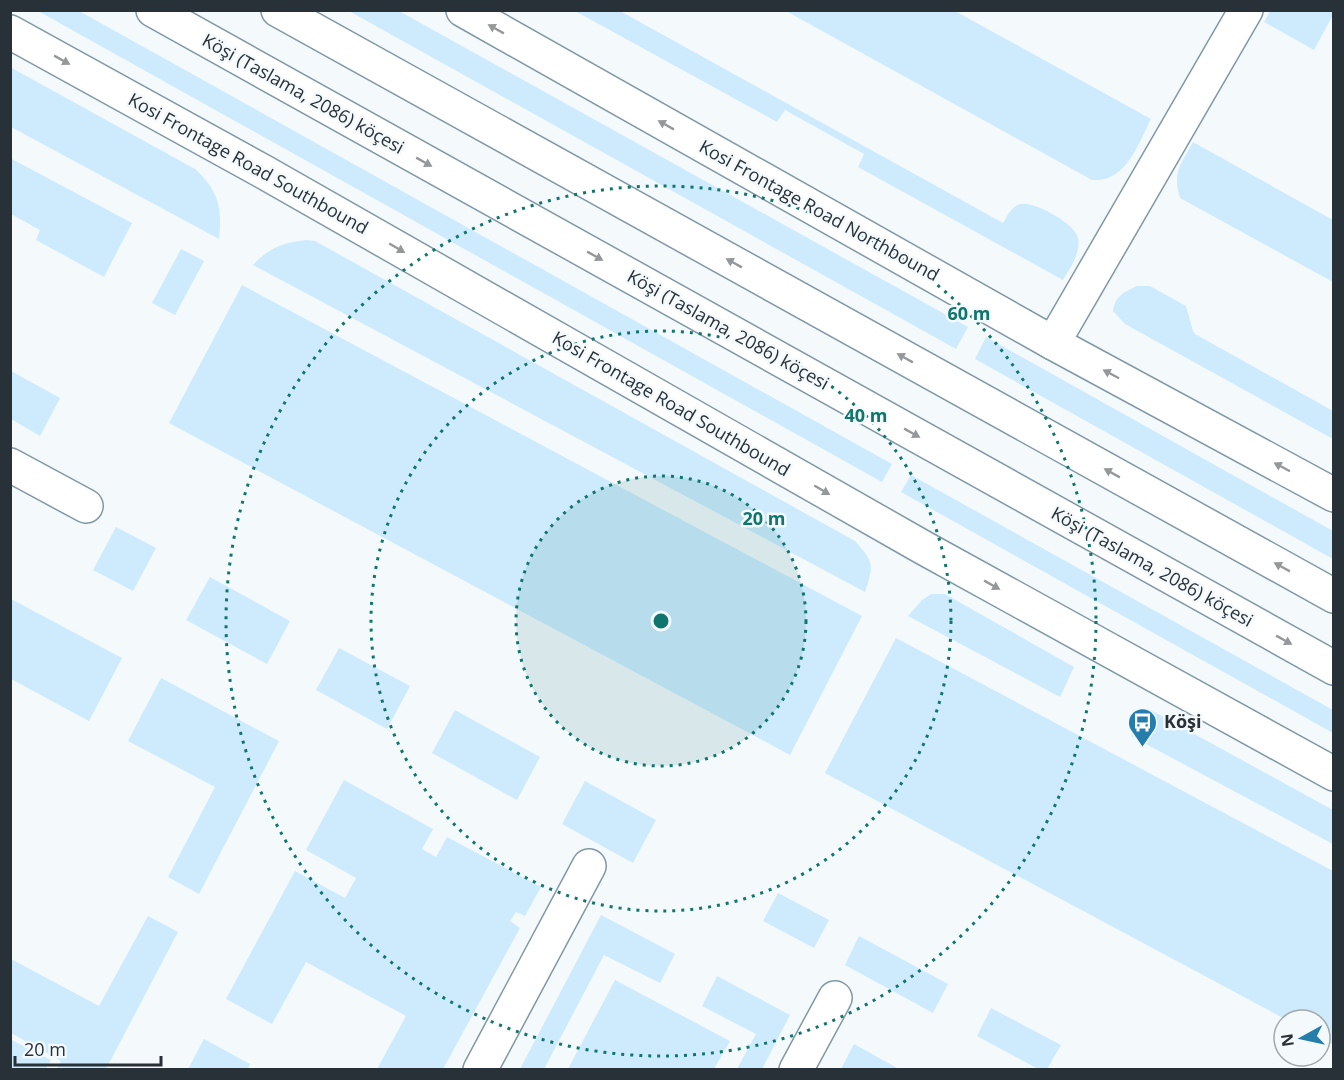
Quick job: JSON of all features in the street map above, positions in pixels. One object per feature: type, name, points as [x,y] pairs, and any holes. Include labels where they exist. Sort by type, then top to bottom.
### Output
[{"type":"main road","name":"Köşi (Taslama, 2086) köçesi","points":[[153,10],[1334,668]]},
{"type":"main road","points":[[278,10],[1334,596]]},
{"type":"main road","name":"Kosi Frontage Road Northbound","points":[[463,10],[1053,343],[1334,495]]},
{"type":"main road","points":[[1053,343],[1246,10]]},
{"type":"main road","name":"Kosi Frontage Road Southbound","points":[[10,32],[264,172],[924,548],[1334,774]]},
{"type":"main road","points":[[10,465],[86,506]]},
{"type":"main road","points":[[480,1070],[589,866]]},
{"type":"main road","points":[[796,1070],[835,998]]},
{"type":"shaded area","points":[[38,11],[79,11],[892,464],[882,482]]},
{"type":"shaded area","points":[[349,11],[399,11],[968,327],[956,349]]},
{"type":"shaded area","points":[[575,11],[620,11],[1003,223],[1010,211],[1021,204],[1035,206],[1054,215],[1076,232],[1079,244],[1072,265],[1063,280],[858,167],[864,154],[785,110],[777,122]]},
{"type":"shaded area","points":[[786,11],[955,11],[1151,119],[1136,150],[1122,169],[1104,179],[1092,180]]},
{"type":"shaded area","points":[[1270,11],[1333,11],[1333,15],[1314,50],[1264,22]]},
{"type":"shaded area","points":[[10,67],[195,169],[209,185],[217,201],[220,218],[219,239],[11,127]]},
{"type":"shaded area","points":[[1193,142],[1333,220],[1333,282],[1180,198],[1177,175]]},
{"type":"shaded area","points":[[10,158],[132,223],[104,277],[36,240],[40,230],[11,214]]},
{"type":"shaded area","points":[[306,240],[315,241],[855,541],[866,554],[870,564],[870,576],[865,592],[253,265],[277,247]]},
{"type":"shaded area","points":[[181,249],[204,261],[175,315],[152,303]]},
{"type":"shaded area","points":[[242,285],[862,616],[790,755],[169,423]]},
{"type":"shaded area","points":[[1137,286],[1150,286],[1186,306],[1195,334],[1333,411],[1333,439],[1125,324],[1113,311],[1114,306],[1121,295]]},
{"type":"shaded area","points":[[986,337],[1333,531],[1333,559],[975,359]]},
{"type":"shaded area","points":[[11,371],[60,398],[40,436],[11,419]]},
{"type":"shaded area","points":[[911,475],[1333,710],[1333,733],[901,492]]},
{"type":"shaded area","points":[[116,527],[156,548],[133,591],[93,570]]},
{"type":"shaded area","points":[[210,577],[290,621],[267,664],[186,620]]},
{"type":"shaded area","points":[[931,594],[945,594],[1074,667],[1060,697],[908,616],[922,600]]},
{"type":"shaded area","points":[[11,599],[122,658],[89,721],[11,679]]},
{"type":"shaded area","points":[[896,638],[1333,871],[1333,1045],[1332,1008],[1272,1008],[1272,1012],[825,773]]},
{"type":"shaded area","points":[[339,648],[410,686],[387,729],[316,690]]},
{"type":"shaded area","points":[[161,678],[279,741],[199,894],[168,877],[215,787],[128,741]]},
{"type":"shaded area","points":[[1147,708],[1333,810],[1333,844],[1131,736]]},
{"type":"shaded area","points":[[455,710],[540,757],[517,800],[432,753]]},
{"type":"shaded area","points":[[344,780],[433,829],[422,849],[436,857],[447,837],[541,887],[525,916],[516,912],[510,921],[520,928],[443,1069],[377,1069],[406,1016],[306,962],[272,1024],[226,999],[295,871],[345,898],[356,878],[306,850]]},
{"type":"shaded area","points":[[585,781],[656,820],[633,863],[562,824]]},
{"type":"shaded area","points":[[778,893],[829,920],[814,948],[763,921]]},
{"type":"shaded area","points":[[601,915],[675,954],[660,983],[604,955],[544,1069],[520,1069]]},
{"type":"shaded area","points":[[148,916],[178,932],[106,1069],[57,1069],[61,1061],[11,1033],[11,959],[99,1006]]},
{"type":"shaded area","points":[[859,936],[948,984],[933,1013],[845,965]]},
{"type":"shaded area","points":[[717,976],[790,1015],[762,1069],[737,1069],[756,1034],[702,1006]]},
{"type":"shaded area","points":[[615,980],[730,1041],[714,1069],[568,1069]]},
{"type":"shaded area","points":[[991,1008],[1061,1045],[1047,1069],[1038,1069],[977,1036]]},
{"type":"shaded area","points":[[10,1039],[51,1060],[46,1069],[11,1069]]},
{"type":"shaded area","points":[[204,1039],[250,1064],[248,1069],[188,1069]]},
{"type":"shaded area","points":[[854,1044],[899,1069],[841,1069]]},
{"type":"place","name":"Köşi","points":[[1143,748]]}]
